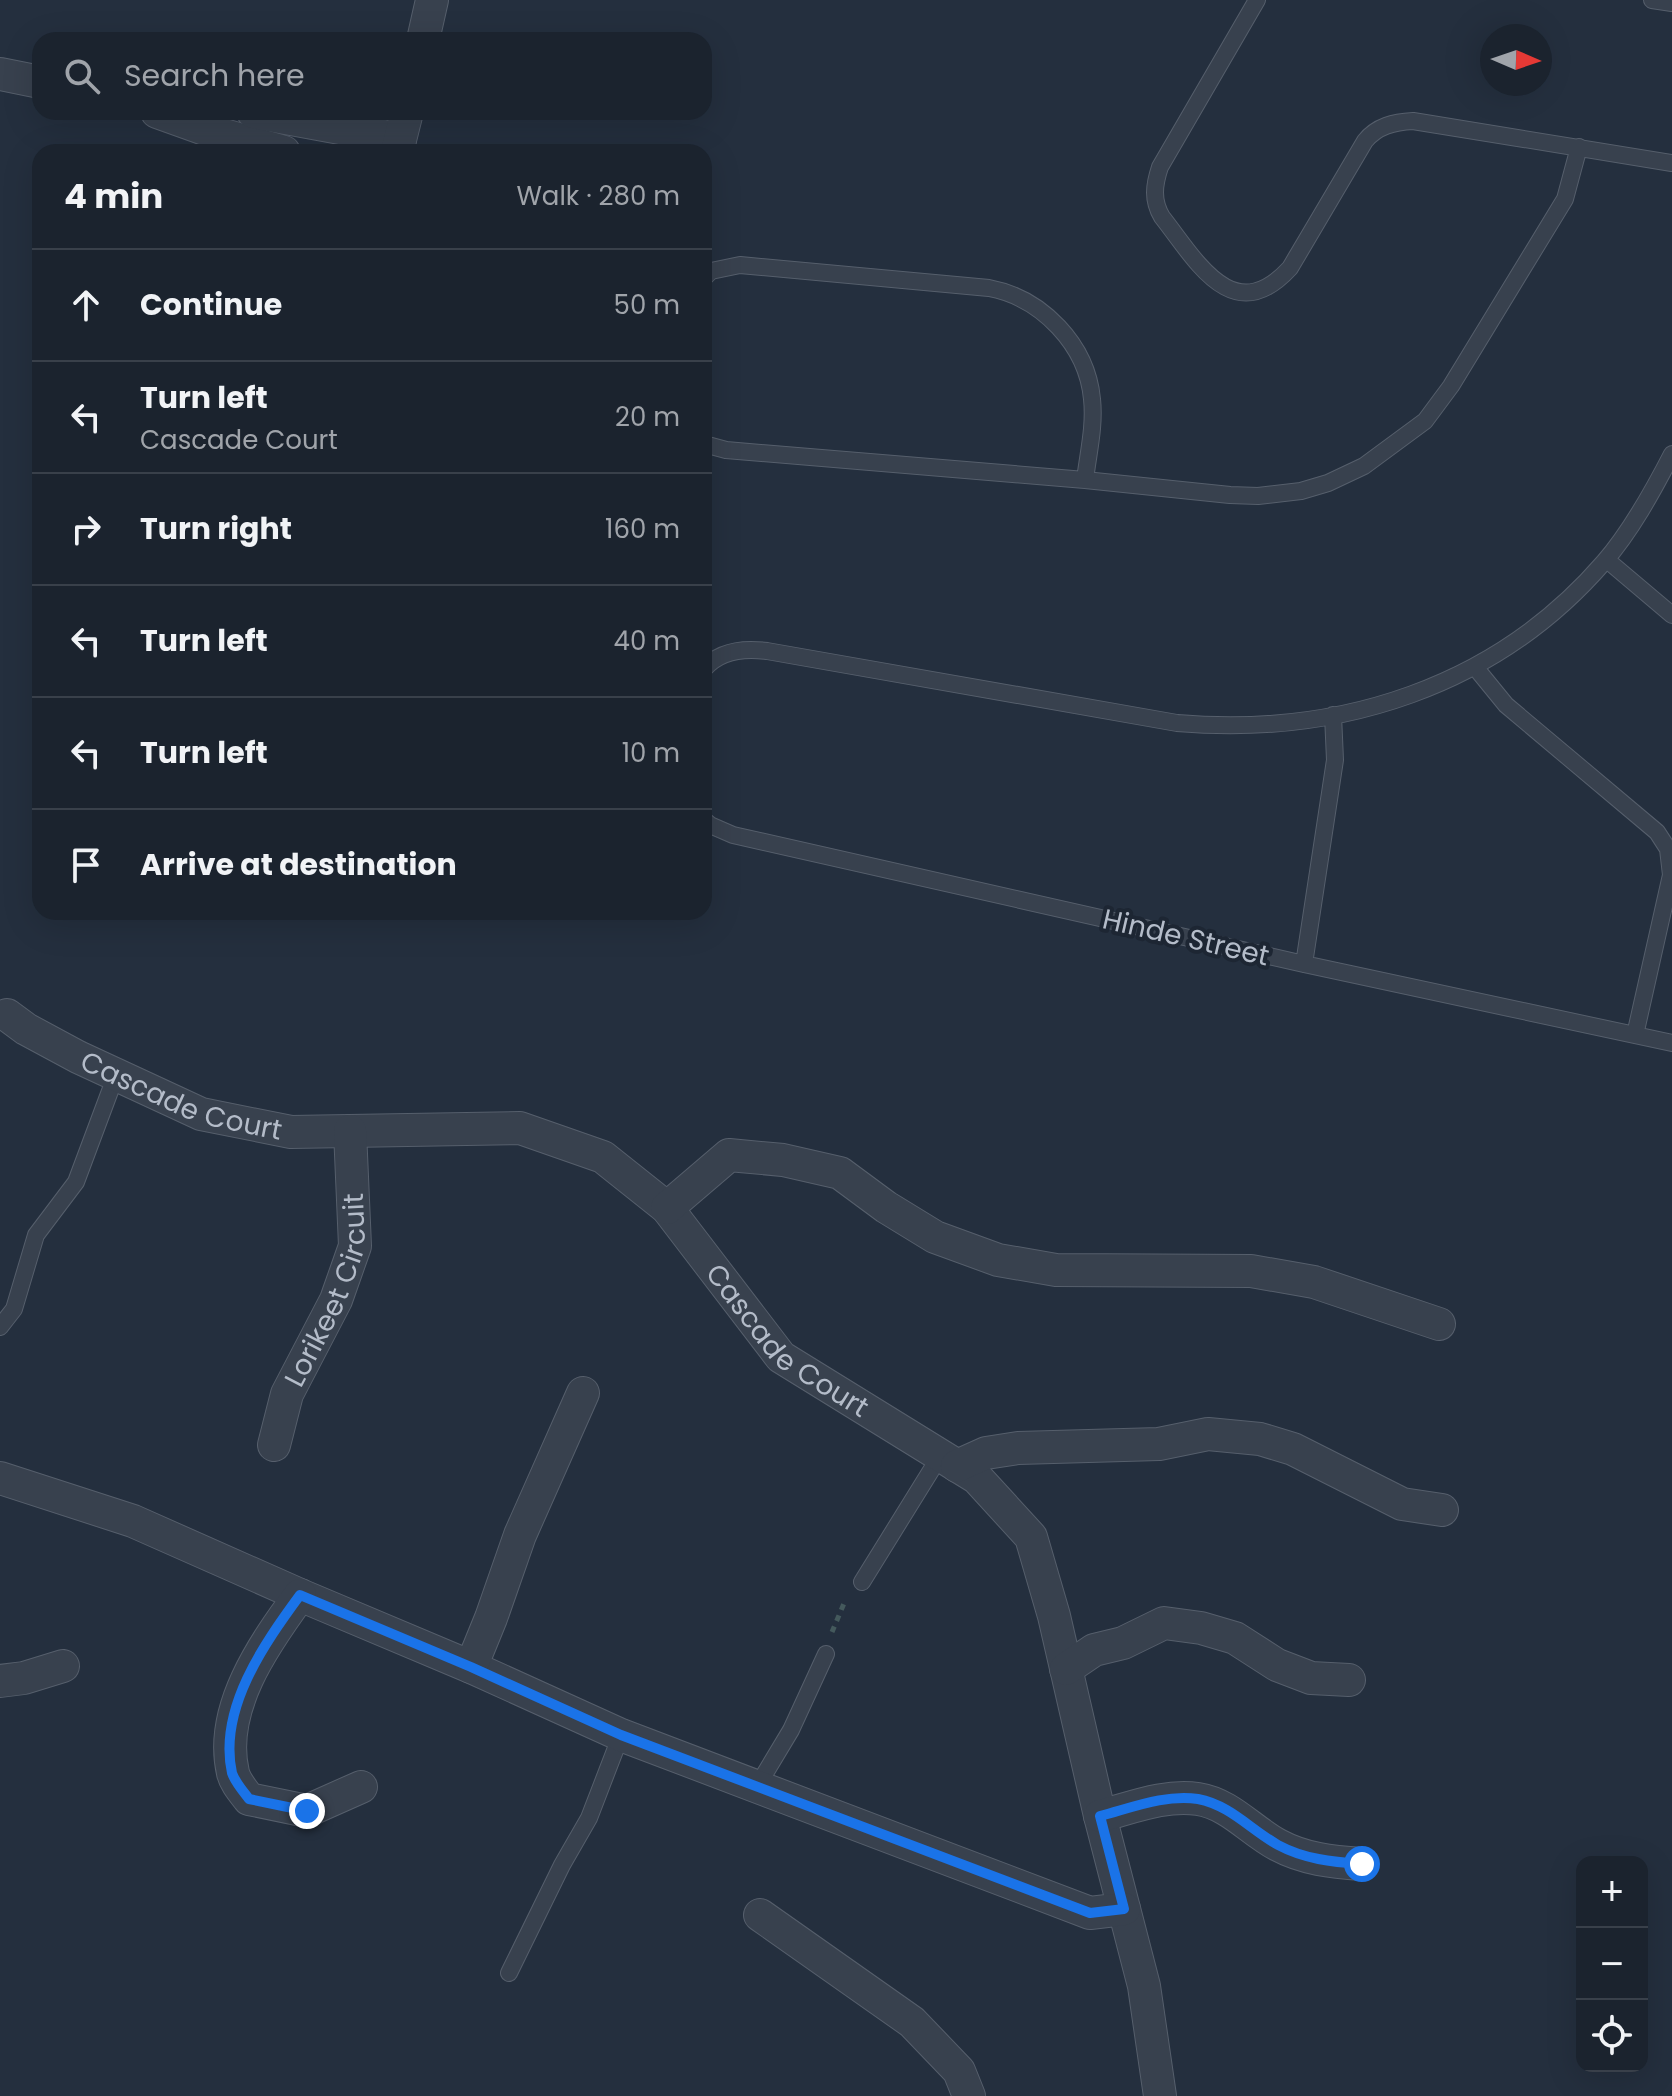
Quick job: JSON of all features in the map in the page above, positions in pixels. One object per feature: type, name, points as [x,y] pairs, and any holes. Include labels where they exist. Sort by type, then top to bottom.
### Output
[{"type":"street","points":[[425,32],[432,0]]},
{"type":"street","points":[[0,74],[32,80]]},
{"type":"street","points":[[179,120],[256,144]]},
{"type":"street","points":[[307,120],[401,134]]},
{"type":"street","name":"Cascade Court","points":[[2,1013],[65,1050],[201,1114],[291,1132],[520,1128],[603,1157],[667,1208],[781,1357],[977,1478],[1031,1537],[1150,2015],[1160,2096]]},
{"type":"street","name":"Lorikeet Circuit","points":[[274,1445],[287,1394],[336,1300],[355,1246],[350,1131]]},
{"type":"street","points":[[667,1208],[729,1155],[783,1160],[840,1173],[886,1207],[935,1237],[998,1260],[1056,1270],[1251,1271],[1314,1282],[1439,1324]]},
{"type":"street","points":[[471,1667],[520,1535],[583,1393]]},
{"type":"street","points":[[948,1461],[1018,1448],[1159,1444],[1208,1434],[1260,1439],[1293,1449],[1402,1504],[1442,1510]]},
{"type":"street","points":[[0,1478],[133,1521],[621,1735],[1090,1913],[1124,1909]]},
{"type":"street","points":[[300,1595],[254,1664],[241,1698],[229,1736],[233,1776],[249,1799],[307,1811],[361,1787]]},
{"type":"street","points":[[1066,1669],[1094,1650],[1123,1643],[1164,1623],[1201,1628],[1235,1638],[1277,1665],[1311,1678],[1349,1680]]},
{"type":"street","points":[[0,1681],[24,1678],[63,1666]]},
{"type":"street","points":[[1100,1816],[1160,1801],[1197,1799],[1218,1805],[1297,1854],[1317,1860],[1362,1864]]},
{"type":"street","points":[[760,1915],[912,2022],[959,2071],[969,2096]]},
{"type":"lane","points":[[1257,0],[1160,167],[1154,194],[1162,217],[1208,275],[1231,291],[1256,291],[1279,280],[1290,268],[1365,141],[1370,134],[1388,125],[1413,121],[1672,163]]},
{"type":"lane","points":[[1652,0],[1672,3]]},
{"type":"lane","points":[[712,446],[726,450],[1258,496],[1301,491],[1328,483],[1364,466],[1425,421],[1451,386],[1565,199],[1579,147]]},
{"type":"lane","points":[[712,271],[740,265],[989,288],[1007,291],[1022,299],[1061,328],[1076,350],[1085,373],[1092,398],[1092,424],[1085,480]]},
{"type":"lane","points":[[712,662],[728,653],[753,649],[1177,723],[1216,726],[1263,725],[1364,709],[1426,690],[1475,667],[1506,648],[1567,600],[1607,560],[1672,454]]},
{"type":"lane","points":[[1607,560],[1672,615]]},
{"type":"lane","points":[[1475,667],[1506,705],[1657,832],[1668,849],[1671,875],[1635,1035]]},
{"type":"lane","points":[[1304,964],[1335,760],[1333,715]]},
{"type":"lane","name":"Hinde Street","points":[[712,826],[733,835],[1304,964],[1672,1043]]},
{"type":"lane","points":[[0,1327],[14,1309],[36,1235],[76,1182],[116,1075]]},
{"type":"lane","points":[[862,1582],[948,1461]]},
{"type":"lane","points":[[758,1785],[791,1730],[826,1654]]},
{"type":"lane","points":[[509,1973],[562,1865],[589,1818],[621,1735]]},
{"type":"path","points":[[826,1654],[843,1604],[862,1582]]},
{"type":"route","points":[[307,1811],[249,1799],[233,1776],[229,1736],[254,1664],[300,1595],[621,1735],[1090,1913],[1124,1909],[1100,1816],[1160,1801],[1197,1799],[1218,1805],[1297,1854],[1317,1860],[1362,1864]]}]
